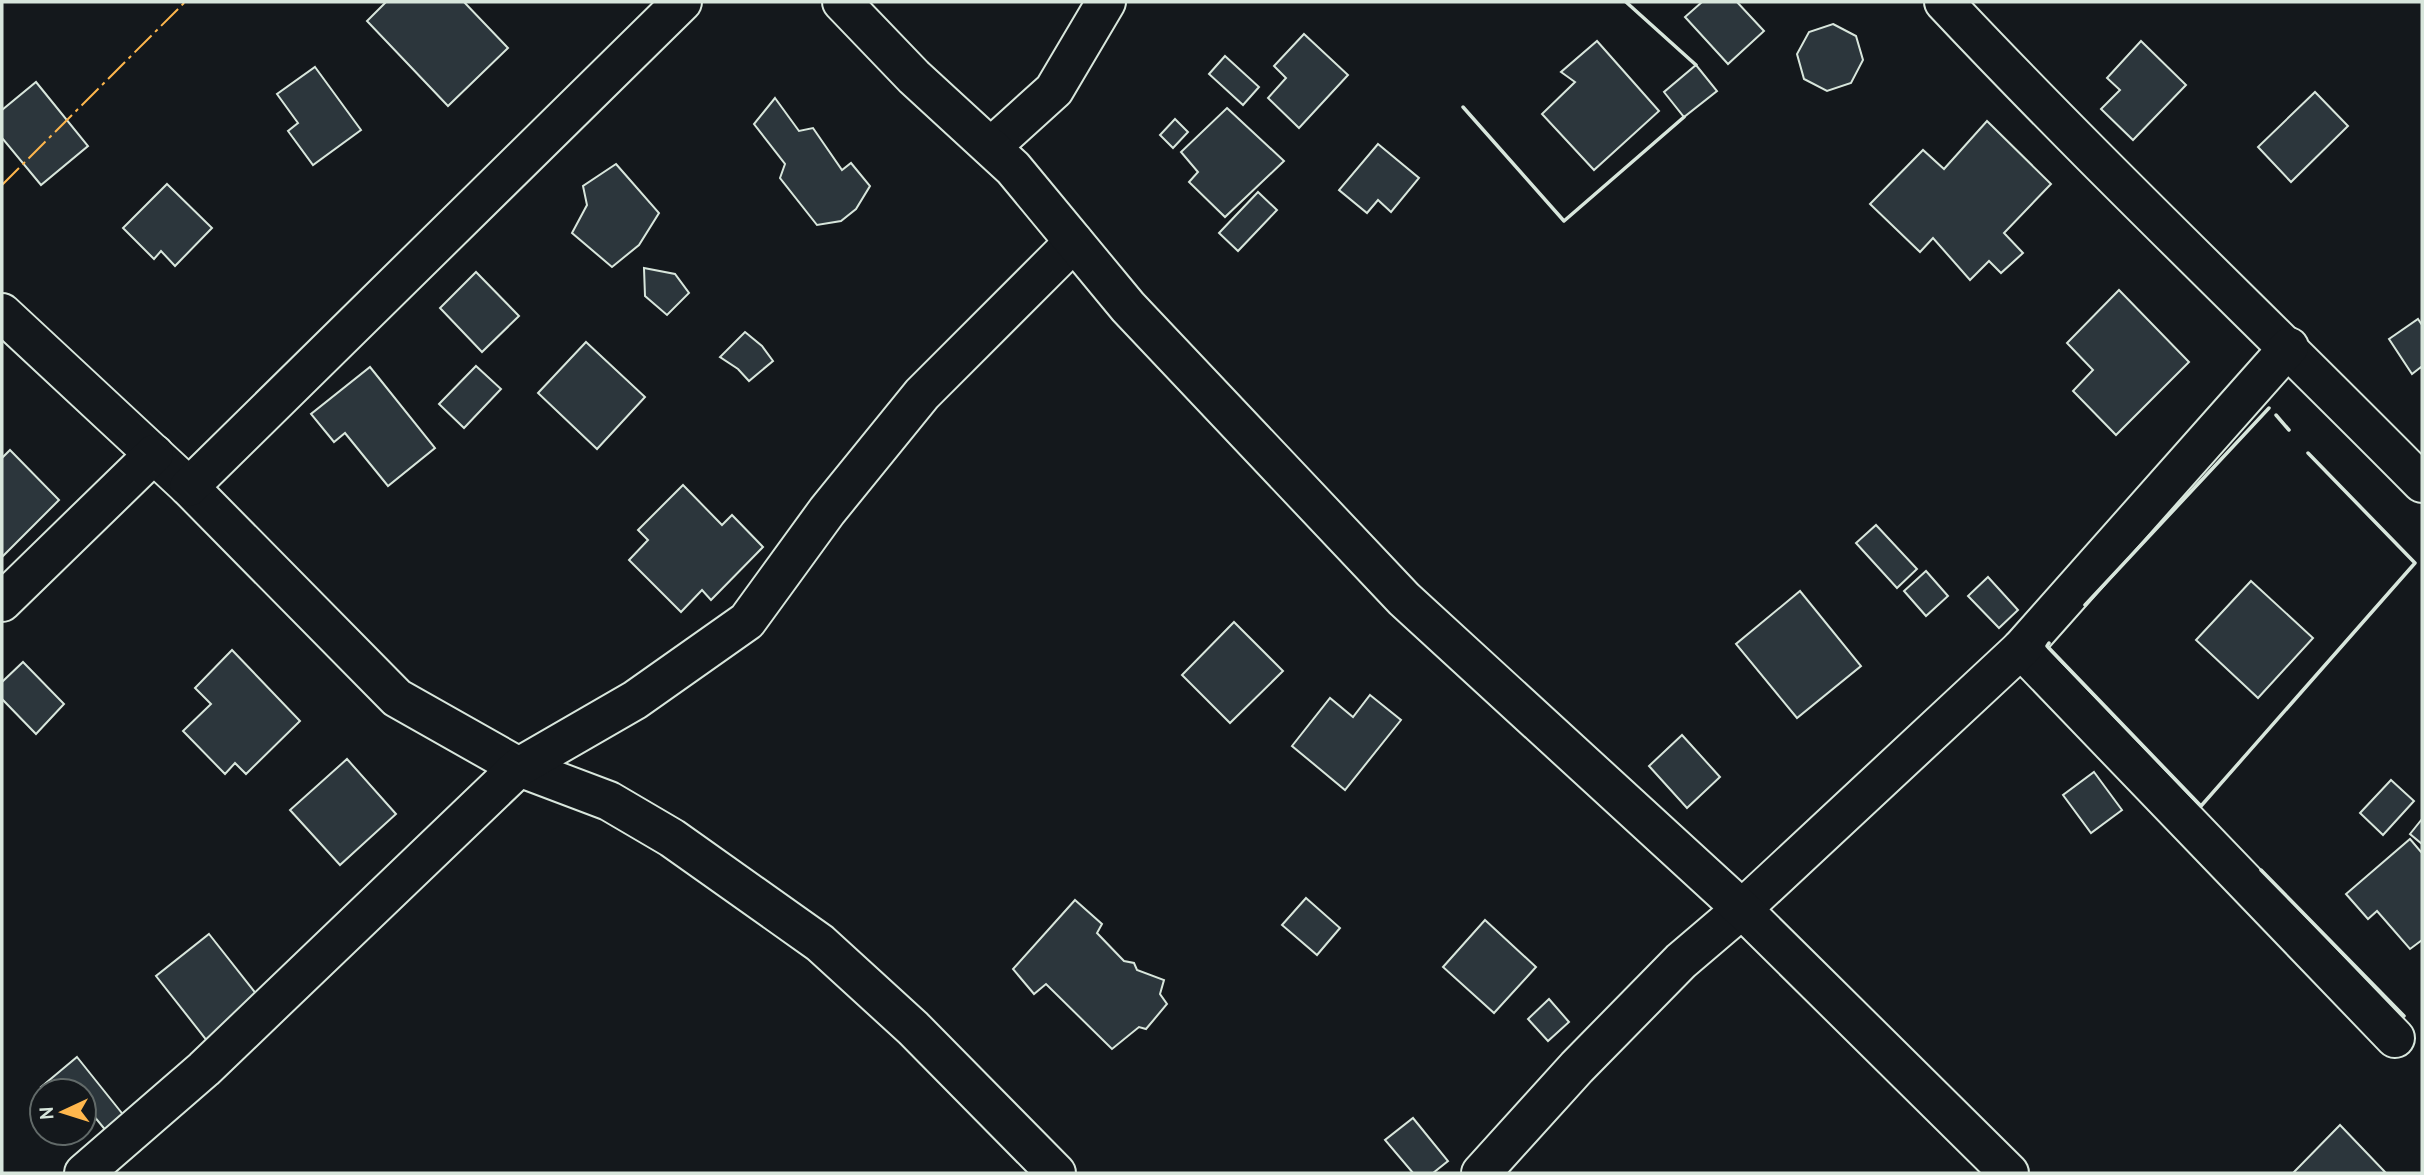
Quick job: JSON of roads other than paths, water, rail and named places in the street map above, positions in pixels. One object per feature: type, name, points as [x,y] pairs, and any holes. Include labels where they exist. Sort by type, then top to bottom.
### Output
[{"type":"street","points":[[189,487],[682,2]]},
{"type":"street","points":[[842,2],[914,77],[1013,168],[1128,307],[1404,599],[1742,909],[2010,1173]]},
{"type":"street","points":[[991,147],[1054,90],[1106,2]]},
{"type":"street","points":[[1944,2],[2038,102],[2422,482]]},
{"type":"street","points":[[84,1173],[204,1069],[519,767],[635,700],[747,621],[827,512],[922,394],[1074,242]]},
{"type":"street","points":[[2,313],[189,487],[397,698],[519,767],[609,801],[672,838],[820,943],[913,1028],[1056,1173]]},
{"type":"street","points":[[1481,1173],[1577,1067],[1681,961],[1742,909],[2021,649],[2289,348]]},
{"type":"street","points":[[2,602],[154,454]]},
{"type":"street","points":[[2021,649],[2395,1038]]}]
